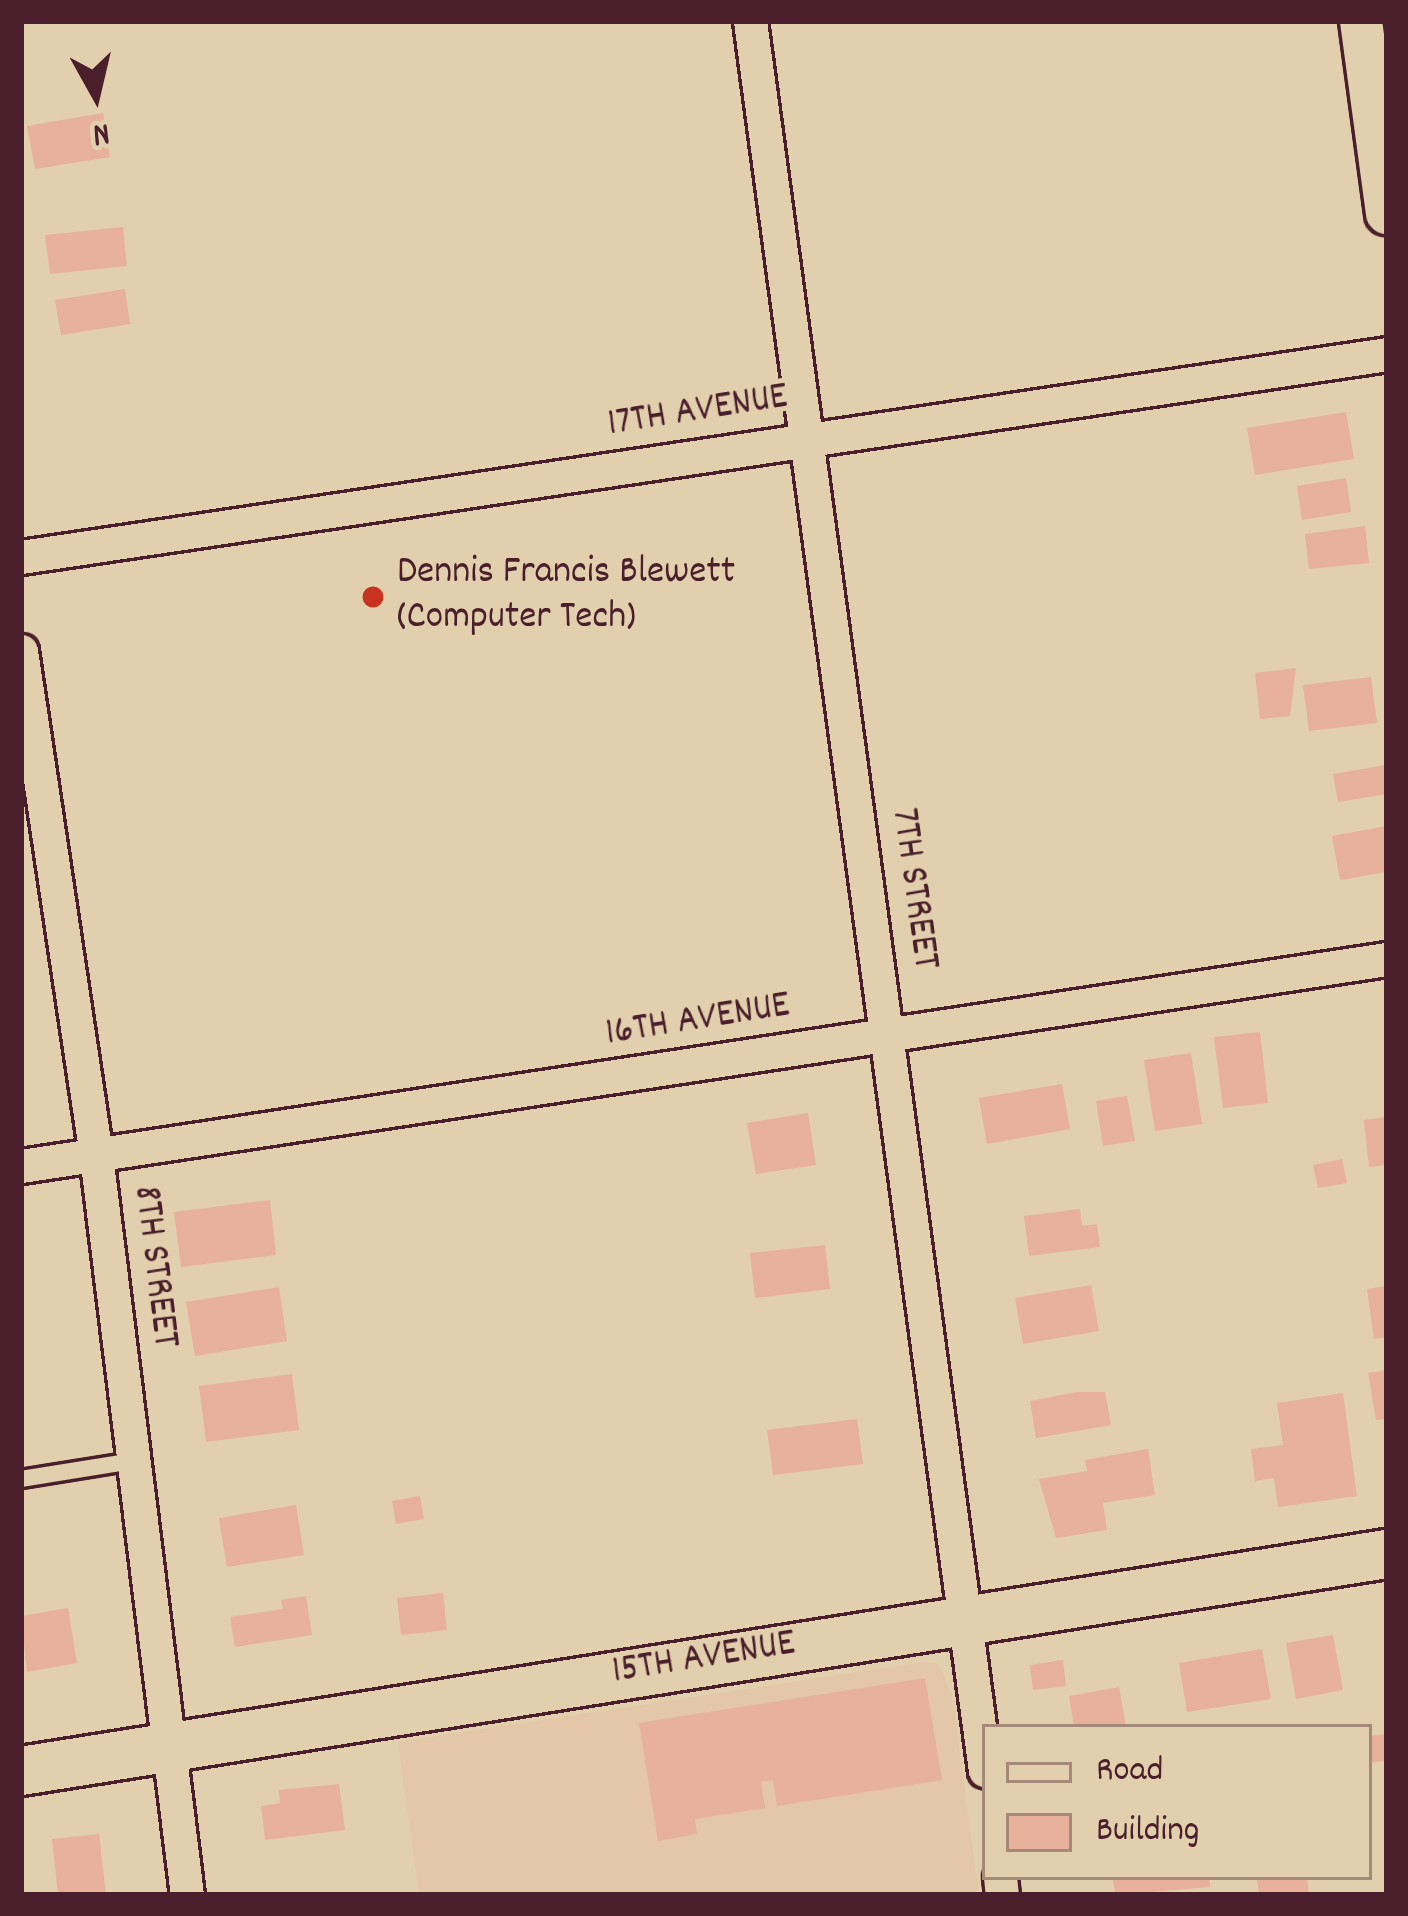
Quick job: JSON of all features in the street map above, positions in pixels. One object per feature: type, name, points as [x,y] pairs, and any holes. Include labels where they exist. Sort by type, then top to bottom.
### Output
[{"type":"main road","name":"15TH AVENUE","points":[[21,1771],[964,1617],[1387,1554]]},
{"type":"street","name":"7TH STREET","points":[[750,21],[890,1035],[982,1748]]},
{"type":"street","points":[[1361,21],[1387,213]]},
{"type":"street","name":"17TH AVENUE","points":[[21,557],[1387,354]]},
{"type":"street","name":"8TH STREET","points":[[21,651],[96,1155],[187,1895]]},
{"type":"street","name":"16TH AVENUE","points":[[21,1166],[1387,959]]},
{"type":"lane","points":[[21,1479],[135,1461]]},
{"type":"shaded area","points":[[923,1662],[939,1664],[952,1696],[979,1895],[419,1895],[398,1742]]},
{"type":"building","points":[[103,113],[110,157],[35,169],[27,126]]},
{"type":"building","points":[[123,227],[127,266],[50,274],[45,235]]},
{"type":"building","points":[[125,289],[130,324],[61,335],[55,300]]},
{"type":"building","points":[[1346,412],[1354,459],[1255,475],[1247,428]]},
{"type":"building","points":[[1346,478],[1351,512],[1302,520],[1297,486]]},
{"type":"building","points":[[1365,526],[1369,563],[1309,569],[1305,534]]},
{"type":"building","points":[[1296,668],[1290,716],[1260,719],[1255,673]]},
{"type":"building","points":[[1371,677],[1377,723],[1309,731],[1303,685]]},
{"type":"building","points":[[1385,765],[1387,794],[1338,802],[1333,774]]},
{"type":"building","points":[[1387,826],[1387,872],[1340,880],[1332,836]]},
{"type":"building","points":[[1260,1032],[1268,1103],[1223,1108],[1214,1037]]},
{"type":"building","points":[[1191,1053],[1202,1124],[1155,1131],[1144,1060]]},
{"type":"building","points":[[1062,1084],[1070,1129],[987,1144],[979,1098]]},
{"type":"building","points":[[1127,1096],[1135,1141],[1103,1146],[1096,1101]]},
{"type":"building","points":[[808,1113],[816,1165],[756,1174],[747,1123]]},
{"type":"building","points":[[1387,1117],[1387,1165],[1369,1167],[1364,1120]]},
{"type":"building","points":[[1342,1159],[1347,1183],[1318,1188],[1313,1165]]},
{"type":"building","points":[[270,1200],[276,1255],[181,1267],[174,1212]]},
{"type":"building","points":[[1080,1209],[1082,1226],[1097,1224],[1100,1247],[1029,1256],[1024,1216]]},
{"type":"building","points":[[825,1245],[830,1289],[755,1298],[750,1253]]},
{"type":"building","points":[[1091,1285],[1099,1331],[1023,1344],[1015,1298]]},
{"type":"building","points":[[1387,1286],[1387,1337],[1374,1339],[1367,1289]]},
{"type":"building","points":[[279,1287],[287,1341],[195,1356],[186,1302]]},
{"type":"building","points":[[1387,1370],[1387,1419],[1376,1420],[1368,1373]]},
{"type":"building","points":[[292,1374],[299,1430],[206,1442],[199,1386]]},
{"type":"building","points":[[1105,1392],[1111,1425],[1036,1438],[1030,1401]]},
{"type":"building","points":[[1343,1393],[1357,1496],[1278,1507],[1274,1478],[1255,1481],[1251,1449],[1283,1445],[1277,1403]]},
{"type":"building","points":[[857,1419],[863,1464],[773,1475],[767,1430]]},
{"type":"building","points":[[1148,1449],[1155,1495],[1103,1503],[1107,1530],[1056,1538],[1039,1479],[1087,1471],[1085,1460]]},
{"type":"building","points":[[420,1496],[424,1519],[396,1524],[392,1501]]},
{"type":"building","points":[[296,1505],[304,1555],[227,1567],[219,1518]]},
{"type":"building","points":[[443,1593],[447,1630],[401,1635],[397,1598]]},
{"type":"building","points":[[306,1596],[312,1635],[235,1647],[230,1617],[283,1609],[281,1600]]},
{"type":"building","points":[[68,1608],[77,1663],[27,1672],[21,1616]]},
{"type":"building","points":[[1333,1635],[1343,1690],[1296,1699],[1286,1643]]},
{"type":"building","points":[[1262,1649],[1271,1699],[1187,1712],[1179,1663]]},
{"type":"building","points":[[1063,1660],[1066,1686],[1033,1690],[1030,1665]]},
{"type":"building","points":[[925,1678],[942,1780],[777,1806],[773,1780],[761,1782],[765,1808],[695,1819],[697,1834],[658,1841],[639,1723]]},
{"type":"building","points":[[1119,1687],[1125,1724],[1074,1724],[1069,1696]]},
{"type":"building","points":[[1387,1734],[1387,1761],[1372,1763],[1372,1736]]},
{"type":"building","points":[[339,1784],[345,1830],[265,1840],[261,1806],[280,1803],[279,1790]]},
{"type":"building","points":[[99,1834],[106,1895],[58,1895],[52,1839]]},
{"type":"building","points":[[1113,1880],[1209,1880],[1210,1887],[1115,1895]]},
{"type":"building","points":[[1257,1880],[1307,1880],[1309,1895],[1259,1895]]},
{"type":"place","name":"Dennis Francis Blewett (Computer Tech)","points":[[373,597]]}]
